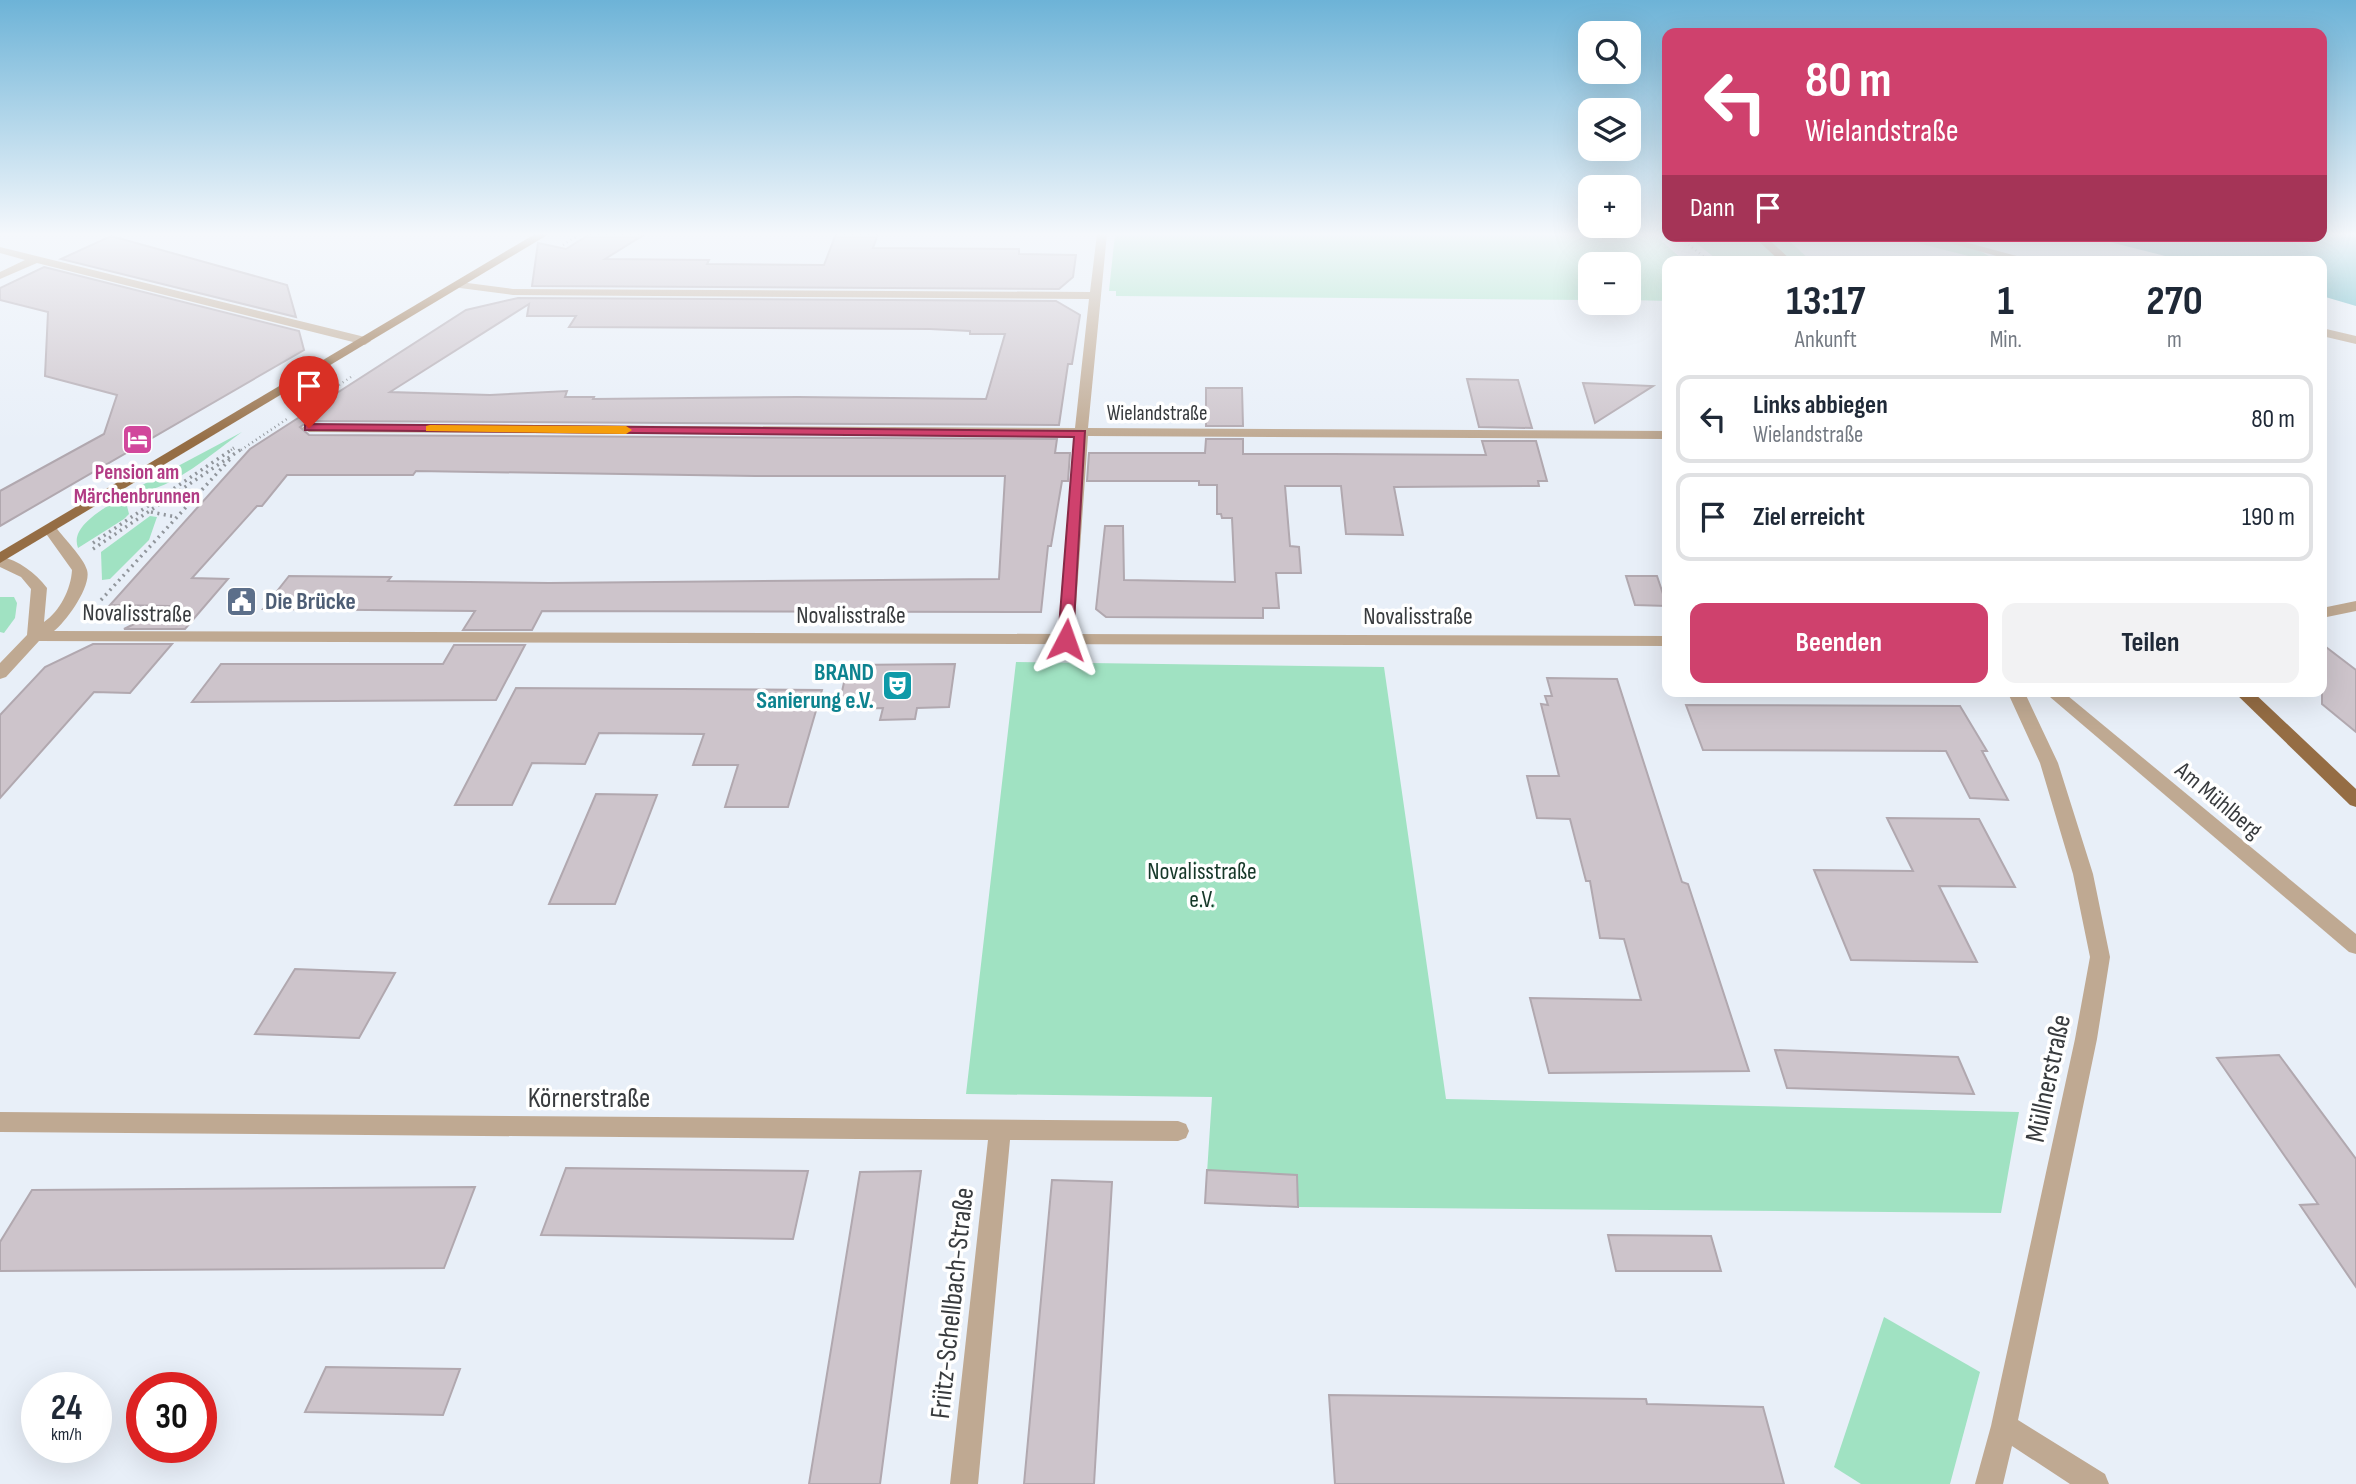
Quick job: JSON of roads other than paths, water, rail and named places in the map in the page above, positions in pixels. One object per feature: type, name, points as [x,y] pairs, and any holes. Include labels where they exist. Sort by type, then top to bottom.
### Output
[{"type":"main road","points":[[0,560],[49,528],[429,303]]},
{"type":"main road","points":[[2247,697],[2356,800]]},
{"type":"street","points":[[215,303],[365,341]]},
{"type":"street","points":[[1066,640],[1093,303]]},
{"type":"street","points":[[2327,333],[2356,340]]},
{"type":"street","name":"Wielandstraße","points":[[309,428],[1662,435]]},
{"type":"street","points":[[0,673],[34,636],[65,612],[81,577],[75,563],[49,528]]},
{"type":"street","points":[[0,560],[26,574],[39,588],[34,636]]},
{"type":"street","points":[[2327,611],[2356,606]]},
{"type":"street","name":"Novalisstraße","points":[[34,636],[1662,641]]},
{"type":"street","name":"Müllnerstraße","points":[[1989,1484],[2004,1426],[2087,1039],[2100,957],[2083,874],[2049,763],[2018,697]]},
{"type":"street","name":"Am Mühlberg","points":[[2058,697],[2356,946]]},
{"type":"street","name":"Körnerstraße","points":[[0,1122],[1178,1131]]},
{"type":"street","name":"Friitz-Schellbach-Straße","points":[[964,1484],[1000,1129]]},
{"type":"street","points":[[2004,1426],[2095,1484]]},
{"type":"place","name":"Pension am Märchenbrunnen","points":[[137,440]]},
{"type":"place","name":"Die Brücke","points":[[242,601]]},
{"type":"place","name":"BRAND Sanierung e.V.","points":[[897,686]]},
{"type":"park label","name":"Novalisstraße e.V.","points":[[1202,885]]}]
